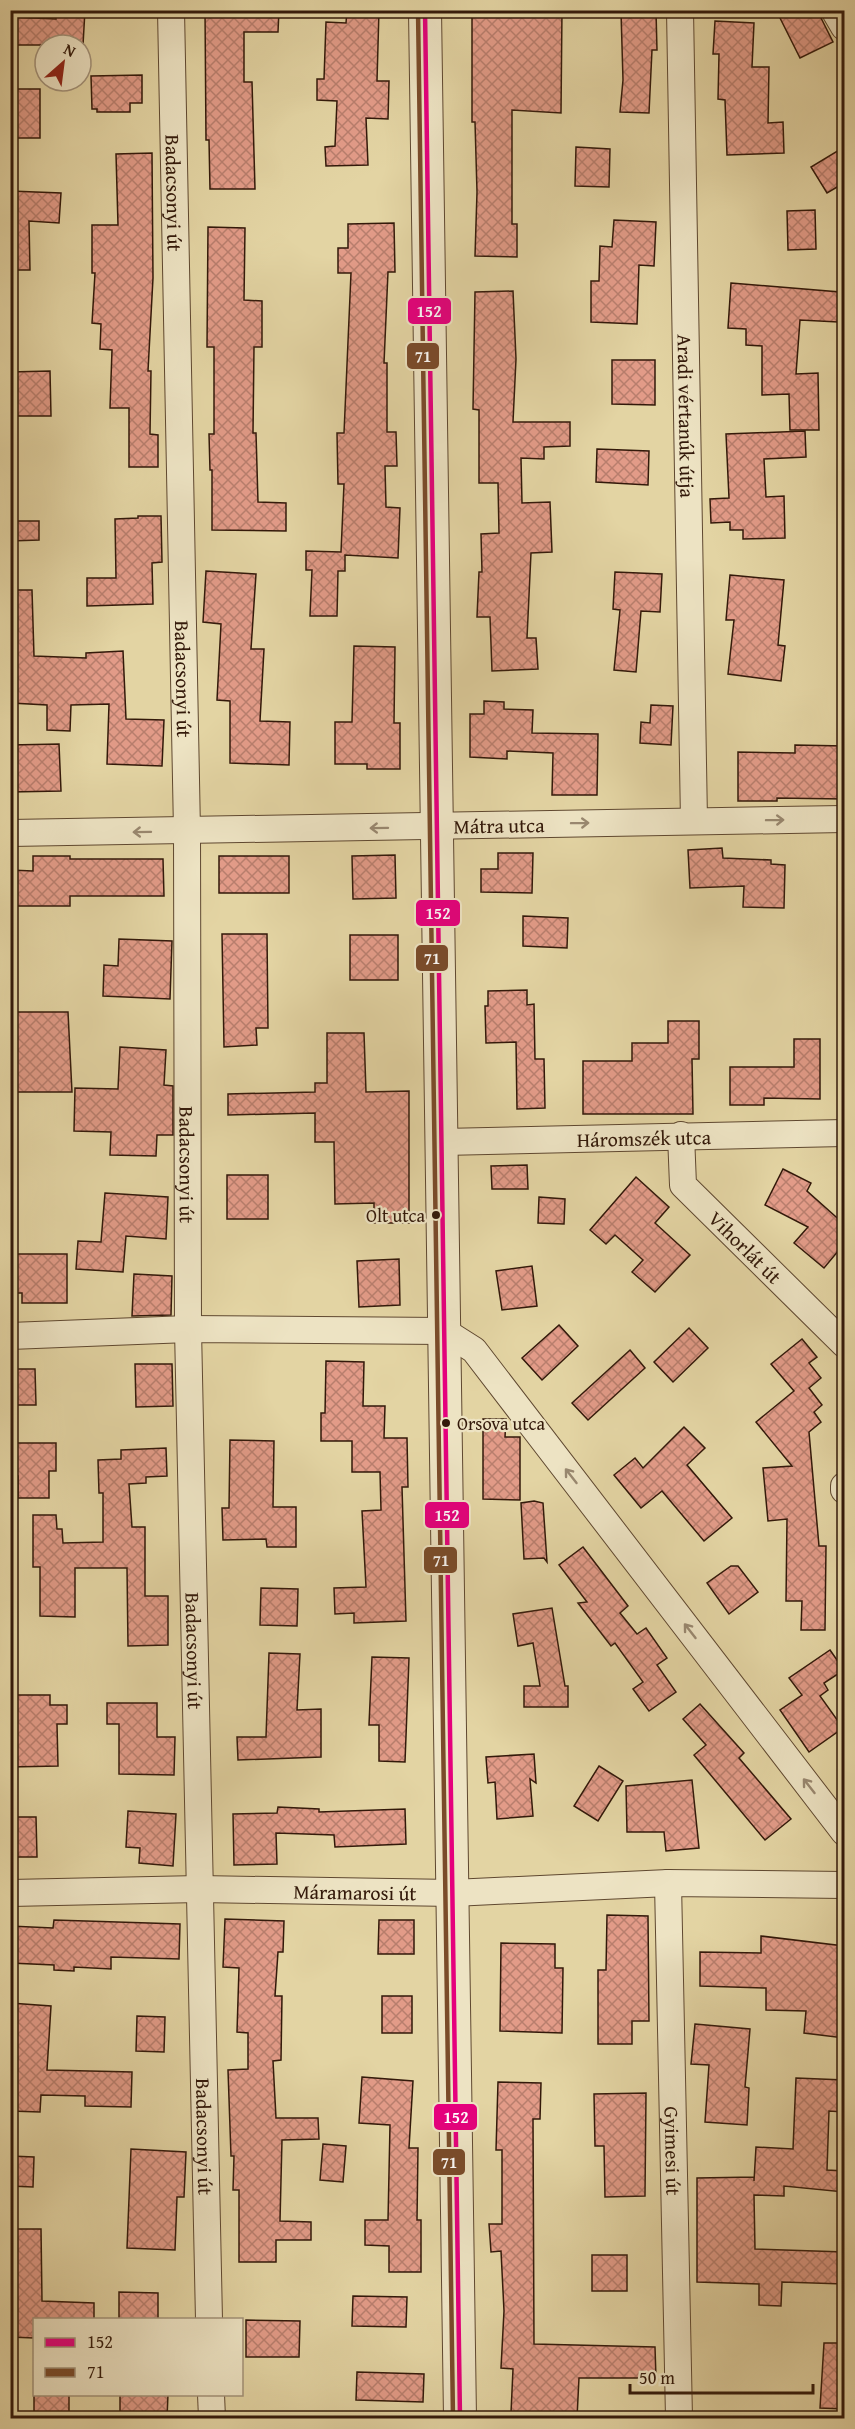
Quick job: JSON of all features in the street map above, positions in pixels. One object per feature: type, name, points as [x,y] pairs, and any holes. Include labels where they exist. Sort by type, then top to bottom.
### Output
[{"type":"street","name":"Badacsonyi út","points":[[171,10],[187,831],[188,1329],[209,2318]]},
{"type":"street","points":[[425,10],[460,2418]]},
{"type":"street","name":"Aradi vértanúk útja","points":[[680,10],[694,821]]},
{"type":"street","points":[[834,10],[844,27]]},
{"type":"street","name":"Mátra utca","points":[[10,833],[437,824],[844,819]]},
{"type":"street","name":"Háromszék utca","points":[[443,1142],[844,1133]]},
{"type":"street","name":"Vihorlát út","points":[[681,1135],[683,1185],[844,1344]]},
{"type":"street","points":[[10,1336],[188,1329],[444,1331],[474,1350],[844,1832]]},
{"type":"street","name":"Máramarosi út","points":[[10,1893],[199,1889],[453,1893],[668,1883],[844,1885]]},
{"type":"street","name":"Gyimesi út","points":[[668,1883],[679,2418]]},
{"type":"street","points":[[211,2396],[212,2418]]},
{"type":"building","points":[[56,10],[85,10],[84,33],[33,33],[33,45],[10,45],[10,17],[56,19]]},
{"type":"building","points":[[205,10],[279,10],[278,32],[244,32],[244,82],[252,82],[255,189],[210,189],[209,140],[206,140]]},
{"type":"building","points":[[347,10],[379,10],[377,81],[389,81],[388,119],[366,118],[368,165],[326,166],[325,147],[335,146],[337,101],[317,100],[317,79],[324,79],[326,22],[346,23]]},
{"type":"building","points":[[522,10],[562,10],[561,113],[512,110],[512,224],[517,224],[517,257],[475,256],[477,192],[475,122],[472,122],[472,16],[522,17]]},
{"type":"building","points":[[776,10],[817,10],[833,42],[800,58]]},
{"type":"building","points":[[656,11],[657,50],[652,50],[649,113],[620,112],[623,80],[621,12]]},
{"type":"building","points":[[715,21],[754,23],[752,67],[769,67],[768,123],[783,122],[784,153],[727,155],[725,100],[718,99],[719,54],[713,54]]},
{"type":"building","points":[[142,75],[142,103],[130,103],[130,112],[97,112],[97,109],[92,109],[93,76]]},
{"type":"building","points":[[10,89],[33,89],[33,93],[40,93],[40,138],[10,138]]},
{"type":"building","points":[[576,147],[610,149],[609,187],[575,186]]},
{"type":"building","points":[[844,147],[844,183],[827,193],[811,167]]},
{"type":"building","points":[[152,153],[153,278],[148,371],[151,371],[150,434],[158,435],[158,467],[129,467],[129,408],[110,408],[112,350],[100,349],[101,324],[92,323],[95,273],[92,273],[92,225],[118,225],[116,154]]},
{"type":"building","points":[[10,191],[61,193],[59,223],[29,221],[30,270],[10,270]]},
{"type":"building","points":[[815,210],[816,249],[788,250],[787,211]]},
{"type":"building","points":[[614,220],[656,222],[654,266],[639,265],[637,324],[591,322],[591,281],[599,281],[600,246],[612,247]]},
{"type":"building","points":[[394,223],[395,272],[388,272],[384,363],[387,363],[387,432],[396,432],[397,466],[385,466],[386,507],[400,508],[398,558],[345,555],[345,571],[338,571],[337,616],[310,616],[312,570],[306,570],[306,551],[341,552],[344,484],[338,484],[337,433],[344,433],[351,273],[338,273],[338,248],[348,248],[348,224]]},
{"type":"building","points":[[208,227],[245,228],[244,300],[262,301],[262,347],[254,347],[253,433],[256,433],[258,502],[286,503],[286,531],[212,530],[212,470],[210,470],[209,434],[214,434],[214,347],[207,347]]},
{"type":"building","points":[[731,283],[840,292],[838,322],[800,320],[796,374],[818,373],[819,430],[790,430],[789,394],[762,395],[762,346],[746,345],[746,329],[728,328]]},
{"type":"building","points":[[513,291],[516,359],[513,422],[570,422],[570,446],[544,447],[544,459],[521,458],[522,503],[550,502],[552,552],[531,553],[527,638],[536,638],[538,669],[492,671],[490,617],[477,617],[479,572],[482,572],[481,534],[499,533],[498,483],[479,483],[479,410],[473,409],[475,292]]},
{"type":"building","points":[[612,360],[655,360],[655,405],[612,404]]},
{"type":"building","points":[[50,371],[51,416],[10,416],[10,372]]},
{"type":"building","points":[[805,431],[806,457],[764,459],[766,497],[784,496],[785,538],[743,539],[743,530],[730,530],[730,522],[711,523],[710,499],[729,498],[726,434]]},
{"type":"building","points":[[597,449],[649,451],[648,485],[596,482]]},
{"type":"building","points":[[138,516],[161,516],[162,562],[152,563],[153,604],[87,606],[87,578],[116,578],[115,519],[138,518]]},
{"type":"building","points":[[10,521],[39,521],[39,540],[10,541]]},
{"type":"building","points":[[206,571],[256,574],[251,649],[264,649],[260,721],[290,722],[289,765],[230,763],[230,701],[217,700],[221,624],[203,622]]},
{"type":"building","points":[[615,572],[662,574],[660,612],[641,611],[636,672],[614,670],[620,610],[613,609]]},
{"type":"building","points":[[730,575],[784,580],[778,645],[785,646],[781,681],[728,674],[734,620],[726,620]]},
{"type":"building","points":[[10,590],[32,590],[34,656],[86,658],[86,653],[123,651],[126,719],[164,720],[162,766],[107,764],[109,704],[71,705],[70,731],[47,730],[47,705],[11,703],[13,626],[10,626]]},
{"type":"building","points":[[354,646],[395,647],[394,723],[400,723],[400,769],[367,769],[367,764],[335,764],[335,722],[352,722]]},
{"type":"building","points":[[484,701],[504,702],[504,709],[533,710],[532,733],[598,734],[597,795],[552,795],[553,753],[507,751],[507,759],[470,757],[470,714],[484,714]]},
{"type":"building","points":[[651,705],[673,706],[671,745],[640,743],[641,722],[650,723]]},
{"type":"building","points":[[59,744],[61,791],[10,792],[10,745]]},
{"type":"building","points":[[795,745],[844,746],[844,799],[777,798],[777,801],[738,801],[738,752],[795,753]]},
{"type":"building","points":[[722,848],[723,858],[771,860],[771,864],[785,865],[784,908],[743,907],[744,886],[690,888],[688,850]]},
{"type":"building","points":[[498,853],[533,853],[532,893],[481,892],[481,869],[498,869]]},
{"type":"building","points":[[395,855],[396,898],[353,899],[352,856]]},
{"type":"building","points":[[33,856],[70,856],[70,859],[163,859],[164,896],[70,896],[70,906],[10,906],[10,870],[33,871]]},
{"type":"building","points":[[219,856],[289,856],[289,893],[219,893]]},
{"type":"building","points":[[523,916],[568,918],[567,948],[523,946]]},
{"type":"building","points":[[222,934],[267,934],[268,1028],[256,1028],[257,1045],[224,1047]]},
{"type":"building","points":[[350,935],[398,935],[398,980],[350,980]]},
{"type":"building","points":[[119,939],[172,941],[170,999],[103,996],[104,965],[118,966]]},
{"type":"building","points":[[527,990],[527,1005],[534,1004],[535,1059],[544,1059],[545,1108],[517,1109],[516,1042],[486,1043],[485,1006],[488,1006],[488,991]]},
{"type":"building","points":[[17,1012],[68,1012],[72,1092],[16,1092]]},
{"type":"building","points":[[668,1021],[699,1021],[699,1059],[692,1059],[693,1114],[583,1114],[583,1061],[632,1061],[632,1043],[668,1043]]},
{"type":"building","points":[[327,1033],[364,1033],[366,1092],[409,1091],[409,1223],[374,1223],[374,1203],[335,1204],[334,1142],[315,1142],[315,1113],[228,1115],[228,1094],[315,1092],[315,1083],[327,1083]]},
{"type":"building","points":[[794,1039],[820,1039],[820,1099],[764,1098],[764,1105],[730,1105],[730,1067],[794,1067]]},
{"type":"building","points":[[120,1047],[166,1050],[164,1085],[173,1086],[173,1135],[157,1135],[156,1156],[110,1155],[111,1132],[74,1131],[75,1088],[118,1089]]},
{"type":"building","points":[[527,1165],[528,1189],[492,1189],[491,1166]]},
{"type":"building","points":[[783,1169],[811,1183],[807,1191],[844,1224],[844,1244],[824,1268],[794,1243],[808,1227],[765,1205]]},
{"type":"building","points":[[227,1175],[268,1175],[268,1219],[227,1219]]},
{"type":"building","points":[[636,1177],[669,1207],[655,1223],[690,1255],[655,1292],[632,1272],[643,1260],[615,1235],[606,1244],[590,1230]]},
{"type":"building","points":[[105,1193],[168,1197],[166,1239],[126,1236],[123,1272],[76,1269],[78,1241],[101,1242]]},
{"type":"building","points":[[539,1197],[565,1199],[564,1224],[538,1223]]},
{"type":"building","points":[[10,1254],[67,1254],[67,1303],[22,1303],[22,1293],[10,1293]]},
{"type":"building","points":[[399,1259],[400,1305],[359,1307],[357,1261]]},
{"type":"building","points":[[532,1266],[537,1306],[502,1310],[496,1271]]},
{"type":"building","points":[[134,1274],[172,1276],[171,1315],[132,1316]]},
{"type":"building","points":[[559,1325],[578,1346],[542,1380],[522,1358]]},
{"type":"building","points":[[689,1328],[708,1348],[673,1382],[654,1362]]},
{"type":"building","points":[[802,1339],[817,1357],[809,1363],[821,1378],[809,1388],[822,1405],[814,1412],[821,1422],[809,1432],[819,1546],[826,1546],[825,1630],[801,1630],[802,1601],[786,1601],[787,1519],[768,1521],[763,1468],[792,1466],[756,1422],[794,1391],[771,1364]]},
{"type":"building","points":[[630,1350],[645,1368],[588,1420],[572,1403]]},
{"type":"building","points":[[326,1361],[364,1362],[363,1406],[385,1406],[384,1438],[407,1438],[408,1487],[402,1487],[406,1621],[354,1623],[354,1613],[335,1614],[334,1588],[366,1587],[362,1511],[381,1510],[380,1472],[352,1472],[352,1441],[321,1441],[321,1413],[325,1413]]},
{"type":"building","points":[[135,1364],[172,1364],[173,1406],[136,1407]]},
{"type":"building","points":[[10,1369],[35,1369],[36,1405],[10,1405]]},
{"type":"building","points":[[483,1419],[506,1419],[505,1437],[520,1437],[520,1500],[483,1499]]},
{"type":"building","points":[[684,1427],[705,1448],[687,1465],[732,1518],[704,1541],[662,1491],[641,1508],[614,1475],[635,1458],[643,1468]]},
{"type":"building","points":[[230,1440],[274,1441],[273,1507],[296,1507],[296,1547],[267,1547],[266,1539],[223,1540],[222,1508],[229,1508]]},
{"type":"building","points":[[10,1443],[56,1443],[56,1471],[49,1471],[49,1498],[18,1498],[18,1476],[10,1475]]},
{"type":"building","points":[[166,1448],[167,1476],[146,1477],[146,1483],[129,1484],[132,1527],[145,1527],[145,1596],[168,1596],[168,1645],[128,1646],[127,1568],[75,1568],[75,1617],[40,1616],[40,1567],[33,1567],[33,1515],[56,1515],[57,1529],[62,1529],[63,1543],[103,1542],[103,1493],[99,1493],[98,1460],[121,1459],[121,1450]]},
{"type":"building","points":[[534,1501],[543,1503],[547,1562],[544,1558],[524,1559],[521,1503]]},
{"type":"building","points":[[583,1547],[628,1606],[620,1613],[637,1634],[646,1628],[667,1658],[657,1665],[676,1692],[649,1711],[633,1689],[643,1682],[615,1643],[611,1646],[578,1603],[587,1602],[559,1565]]},
{"type":"building","points":[[731,1566],[738,1566],[758,1592],[729,1614],[707,1583]]},
{"type":"building","points":[[261,1588],[298,1589],[297,1626],[260,1625]]},
{"type":"building","points":[[552,1608],[565,1686],[568,1686],[568,1707],[524,1707],[524,1686],[540,1686],[533,1643],[518,1646],[513,1614]]},
{"type":"building","points":[[830,1650],[844,1670],[824,1683],[828,1690],[820,1696],[843,1728],[809,1752],[780,1710],[802,1695],[789,1678]]},
{"type":"building","points":[[269,1653],[300,1654],[297,1710],[321,1709],[321,1757],[238,1760],[237,1737],[266,1737]]},
{"type":"building","points":[[372,1657],[409,1658],[405,1762],[379,1761],[379,1725],[369,1725]]},
{"type":"building","points":[[10,1695],[50,1695],[50,1705],[67,1705],[67,1724],[57,1724],[58,1766],[10,1767]]},
{"type":"building","points":[[107,1703],[157,1703],[157,1737],[175,1737],[174,1775],[119,1774],[119,1724],[107,1724]]},
{"type":"building","points":[[700,1704],[744,1753],[739,1758],[791,1819],[765,1840],[694,1755],[706,1745],[683,1719]]},
{"type":"building","points":[[534,1754],[536,1783],[530,1779],[533,1816],[497,1819],[495,1782],[488,1783],[486,1757]]},
{"type":"building","points":[[599,1766],[623,1781],[598,1821],[574,1806]]},
{"type":"building","points":[[692,1780],[699,1848],[666,1851],[664,1832],[627,1832],[626,1786]]},
{"type":"building","points":[[278,1807],[319,1809],[319,1812],[405,1809],[406,1844],[335,1847],[334,1835],[276,1833],[277,1864],[234,1865],[233,1814],[277,1813]]},
{"type":"building","points":[[128,1811],[176,1814],[173,1866],[139,1863],[140,1848],[126,1847]]},
{"type":"building","points":[[10,1817],[36,1817],[37,1857],[10,1857]]},
{"type":"building","points":[[607,1915],[648,1916],[649,2021],[632,2021],[632,2044],[598,2044],[598,1970],[606,1970]]},
{"type":"building","points":[[225,1919],[284,1921],[283,1952],[278,1952],[275,1996],[282,1996],[281,2060],[273,2061],[276,2118],[318,2118],[319,2139],[282,2140],[280,2221],[311,2222],[311,2240],[276,2240],[276,2262],[239,2262],[239,2190],[233,2190],[234,2156],[231,2156],[228,2070],[248,2069],[248,2033],[237,2032],[239,1968],[223,1967]]},
{"type":"building","points":[[54,1920],[180,1924],[179,1959],[111,1957],[111,1969],[74,1967],[74,1971],[54,1970],[54,1965],[10,1963],[10,1926],[53,1928]]},
{"type":"building","points":[[379,1920],[414,1920],[414,1954],[378,1954]]},
{"type":"building","points":[[761,1936],[844,1946],[844,2038],[804,2033],[806,2011],[766,2010],[766,1988],[700,1986],[700,1952],[761,1953]]},
{"type":"building","points":[[501,1943],[555,1944],[555,1968],[563,1968],[562,2033],[500,2031]]},
{"type":"building","points":[[382,1996],[412,1996],[412,2033],[382,2033]]},
{"type":"building","points":[[10,2003],[51,2006],[47,2070],[132,2072],[131,2107],[85,2106],[85,2096],[41,2095],[40,2112],[10,2111]]},
{"type":"building","points":[[137,2016],[165,2017],[164,2052],[136,2051]]},
{"type":"building","points":[[695,2024],[750,2029],[745,2087],[749,2088],[747,2125],[705,2122],[709,2065],[691,2064]]},
{"type":"building","points":[[362,2077],[413,2081],[409,2148],[418,2148],[417,2220],[421,2220],[421,2272],[389,2272],[389,2246],[365,2245],[365,2220],[388,2220],[390,2125],[359,2123]]},
{"type":"building","points":[[796,2078],[844,2080],[844,2112],[829,2111],[827,2170],[844,2171],[844,2192],[784,2186],[784,2196],[754,2195],[755,2249],[844,2252],[844,2284],[782,2282],[781,2306],[759,2305],[759,2284],[697,2282],[697,2178],[754,2177],[754,2181],[756,2147],[793,2149]]},
{"type":"building","points":[[498,2082],[541,2083],[540,2119],[533,2119],[534,2344],[655,2347],[656,2378],[579,2378],[577,2418],[530,2418],[531,2414],[511,2413],[513,2369],[501,2368],[504,2311],[501,2251],[491,2252],[489,2224],[502,2224],[502,2150],[496,2150]]},
{"type":"building","points":[[646,2093],[645,2196],[605,2197],[604,2146],[595,2146],[594,2094]]},
{"type":"building","points":[[323,2144],[346,2146],[343,2182],[320,2180]]},
{"type":"building","points":[[131,2149],[186,2152],[184,2197],[177,2197],[175,2250],[127,2248]]},
{"type":"building","points":[[10,2156],[34,2157],[33,2187],[10,2186]]},
{"type":"building","points":[[10,2229],[41,2229],[42,2301],[94,2303],[94,2318],[33,2318],[33,2338],[10,2337]]},
{"type":"building","points":[[592,2255],[627,2255],[627,2291],[592,2291]]},
{"type":"building","points":[[119,2292],[158,2293],[158,2318],[119,2318]]},
{"type":"building","points":[[353,2296],[407,2297],[406,2327],[352,2326]]},
{"type":"building","points":[[246,2320],[300,2321],[299,2357],[246,2357]]},
{"type":"building","points":[[824,2343],[844,2343],[844,2409],[820,2408]]},
{"type":"building","points":[[357,2372],[424,2374],[423,2402],[356,2400]]},
{"type":"building","points":[[34,2396],[69,2396],[69,2418],[34,2418]]},
{"type":"building","points":[[120,2396],[168,2396],[167,2418],[120,2418]]},
{"type":"transit line","name":"71","points":[[418,10],[453,2418]]},
{"type":"transit line","name":"152","points":[[425,10],[460,2418]]},
{"type":"place","name":"Olt utca","points":[[436,1215]]},
{"type":"place","name":"Orsova utca","points":[[446,1423]]}]
